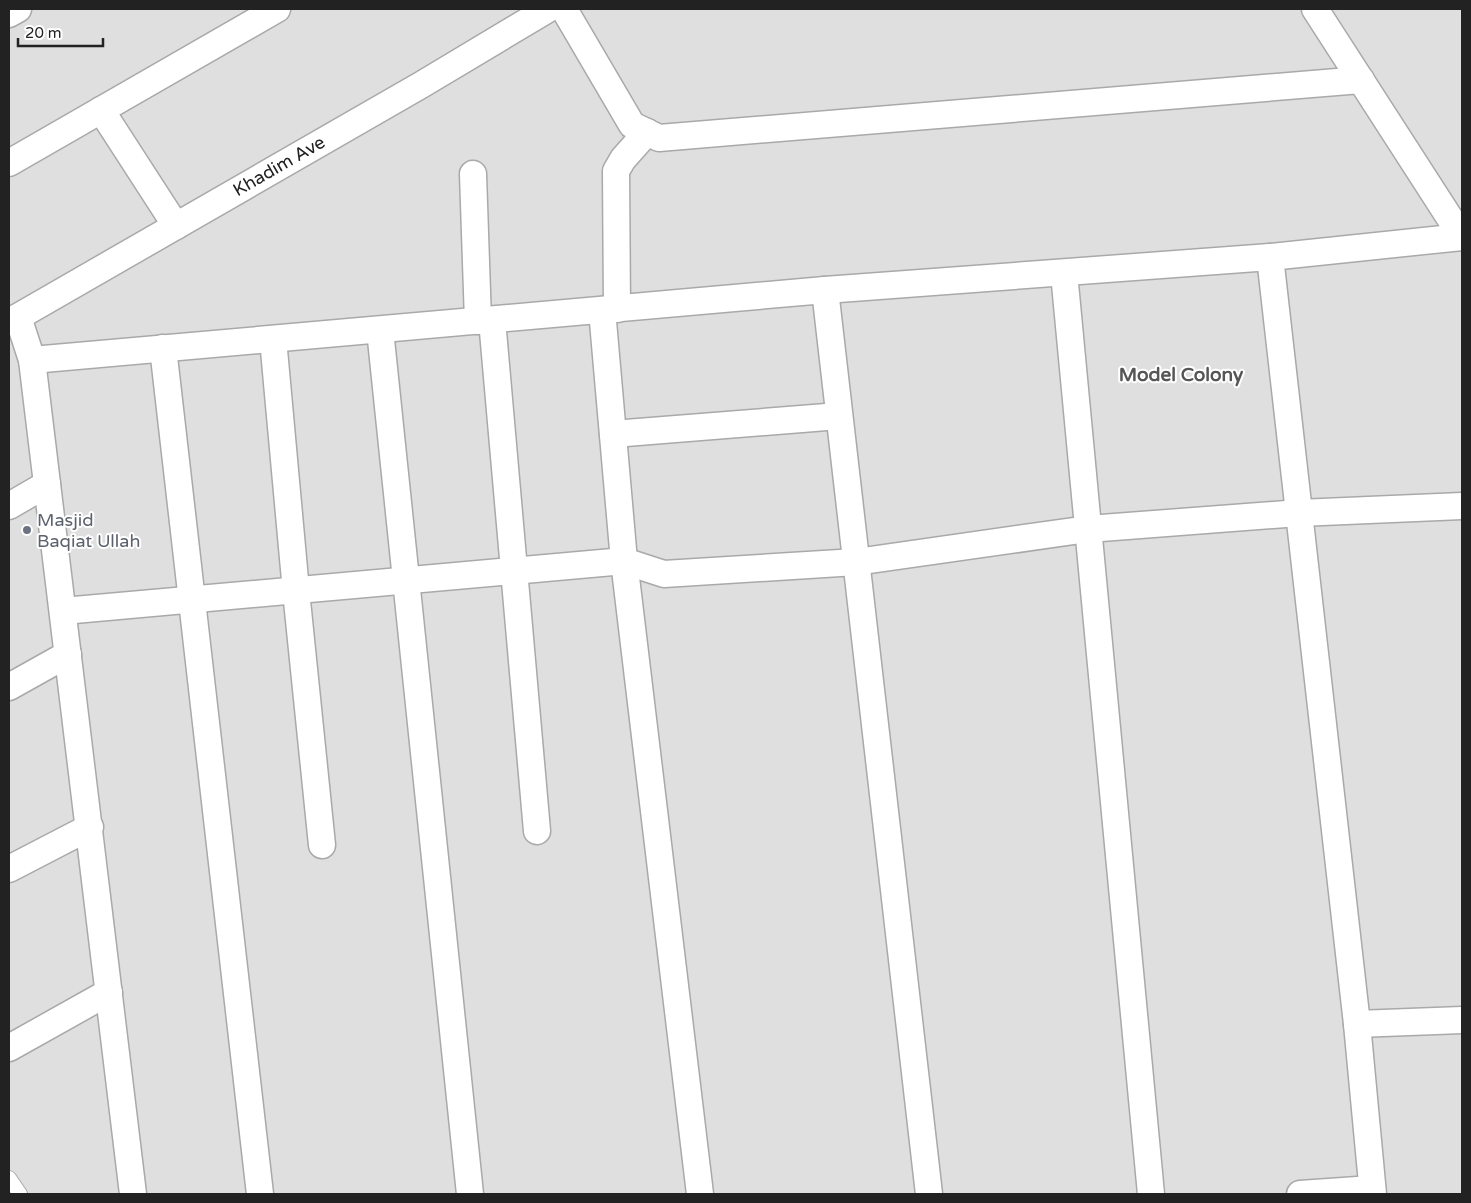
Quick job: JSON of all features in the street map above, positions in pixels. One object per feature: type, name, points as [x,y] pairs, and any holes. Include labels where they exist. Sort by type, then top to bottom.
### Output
[{"type":"street","points":[[9,14],[18,9]]},
{"type":"street","points":[[9,164],[277,9]]},
{"type":"street","name":"Khadim Ave","points":[[14,319],[421,85],[548,9]]},
{"type":"street","points":[[564,9],[632,124],[659,138],[1360,80]]},
{"type":"street","points":[[32,360],[825,290],[1270,257],[1462,237],[1315,9]]},
{"type":"street","points":[[102,110],[176,226]]},
{"type":"street","points":[[647,132],[622,159],[616,171],[610,310],[613,434],[624,561],[700,1194]]},
{"type":"street","points":[[473,174],[485,320],[514,571],[537,831]]},
{"type":"street","points":[[1270,257],[1357,1024],[1373,1191],[1300,1194]]},
{"type":"street","points":[[1064,273],[1151,1194]]},
{"type":"street","points":[[825,290],[929,1194]]},
{"type":"street","points":[[14,319],[32,360],[133,1194]]},
{"type":"street","points":[[380,330],[470,1194]]},
{"type":"street","points":[[273,339],[322,845]]},
{"type":"street","points":[[163,348],[260,1194]]},
{"type":"street","points":[[613,434],[839,416]]},
{"type":"street","points":[[9,506],[47,484]]},
{"type":"street","points":[[63,611],[624,561],[664,574],[856,562],[1088,529],[1299,513],[1462,506]]},
{"type":"street","points":[[9,687],[68,654]]},
{"type":"street","points":[[9,869],[90,827]]},
{"type":"street","points":[[9,1048],[109,992]]},
{"type":"street","points":[[1357,1024],[1462,1020]]},
{"type":"lane","points":[[9,1178],[20,1194]]},
{"type":"shaded area","name":"Model Colony","points":[[9,9],[1462,9],[1462,1194],[9,1194]]},
{"type":"place","name":"Masjid Baqiat Ullah","points":[[27,530]]},
{"type":"district","name":"Model Colony","points":[[1181,375]]}]
